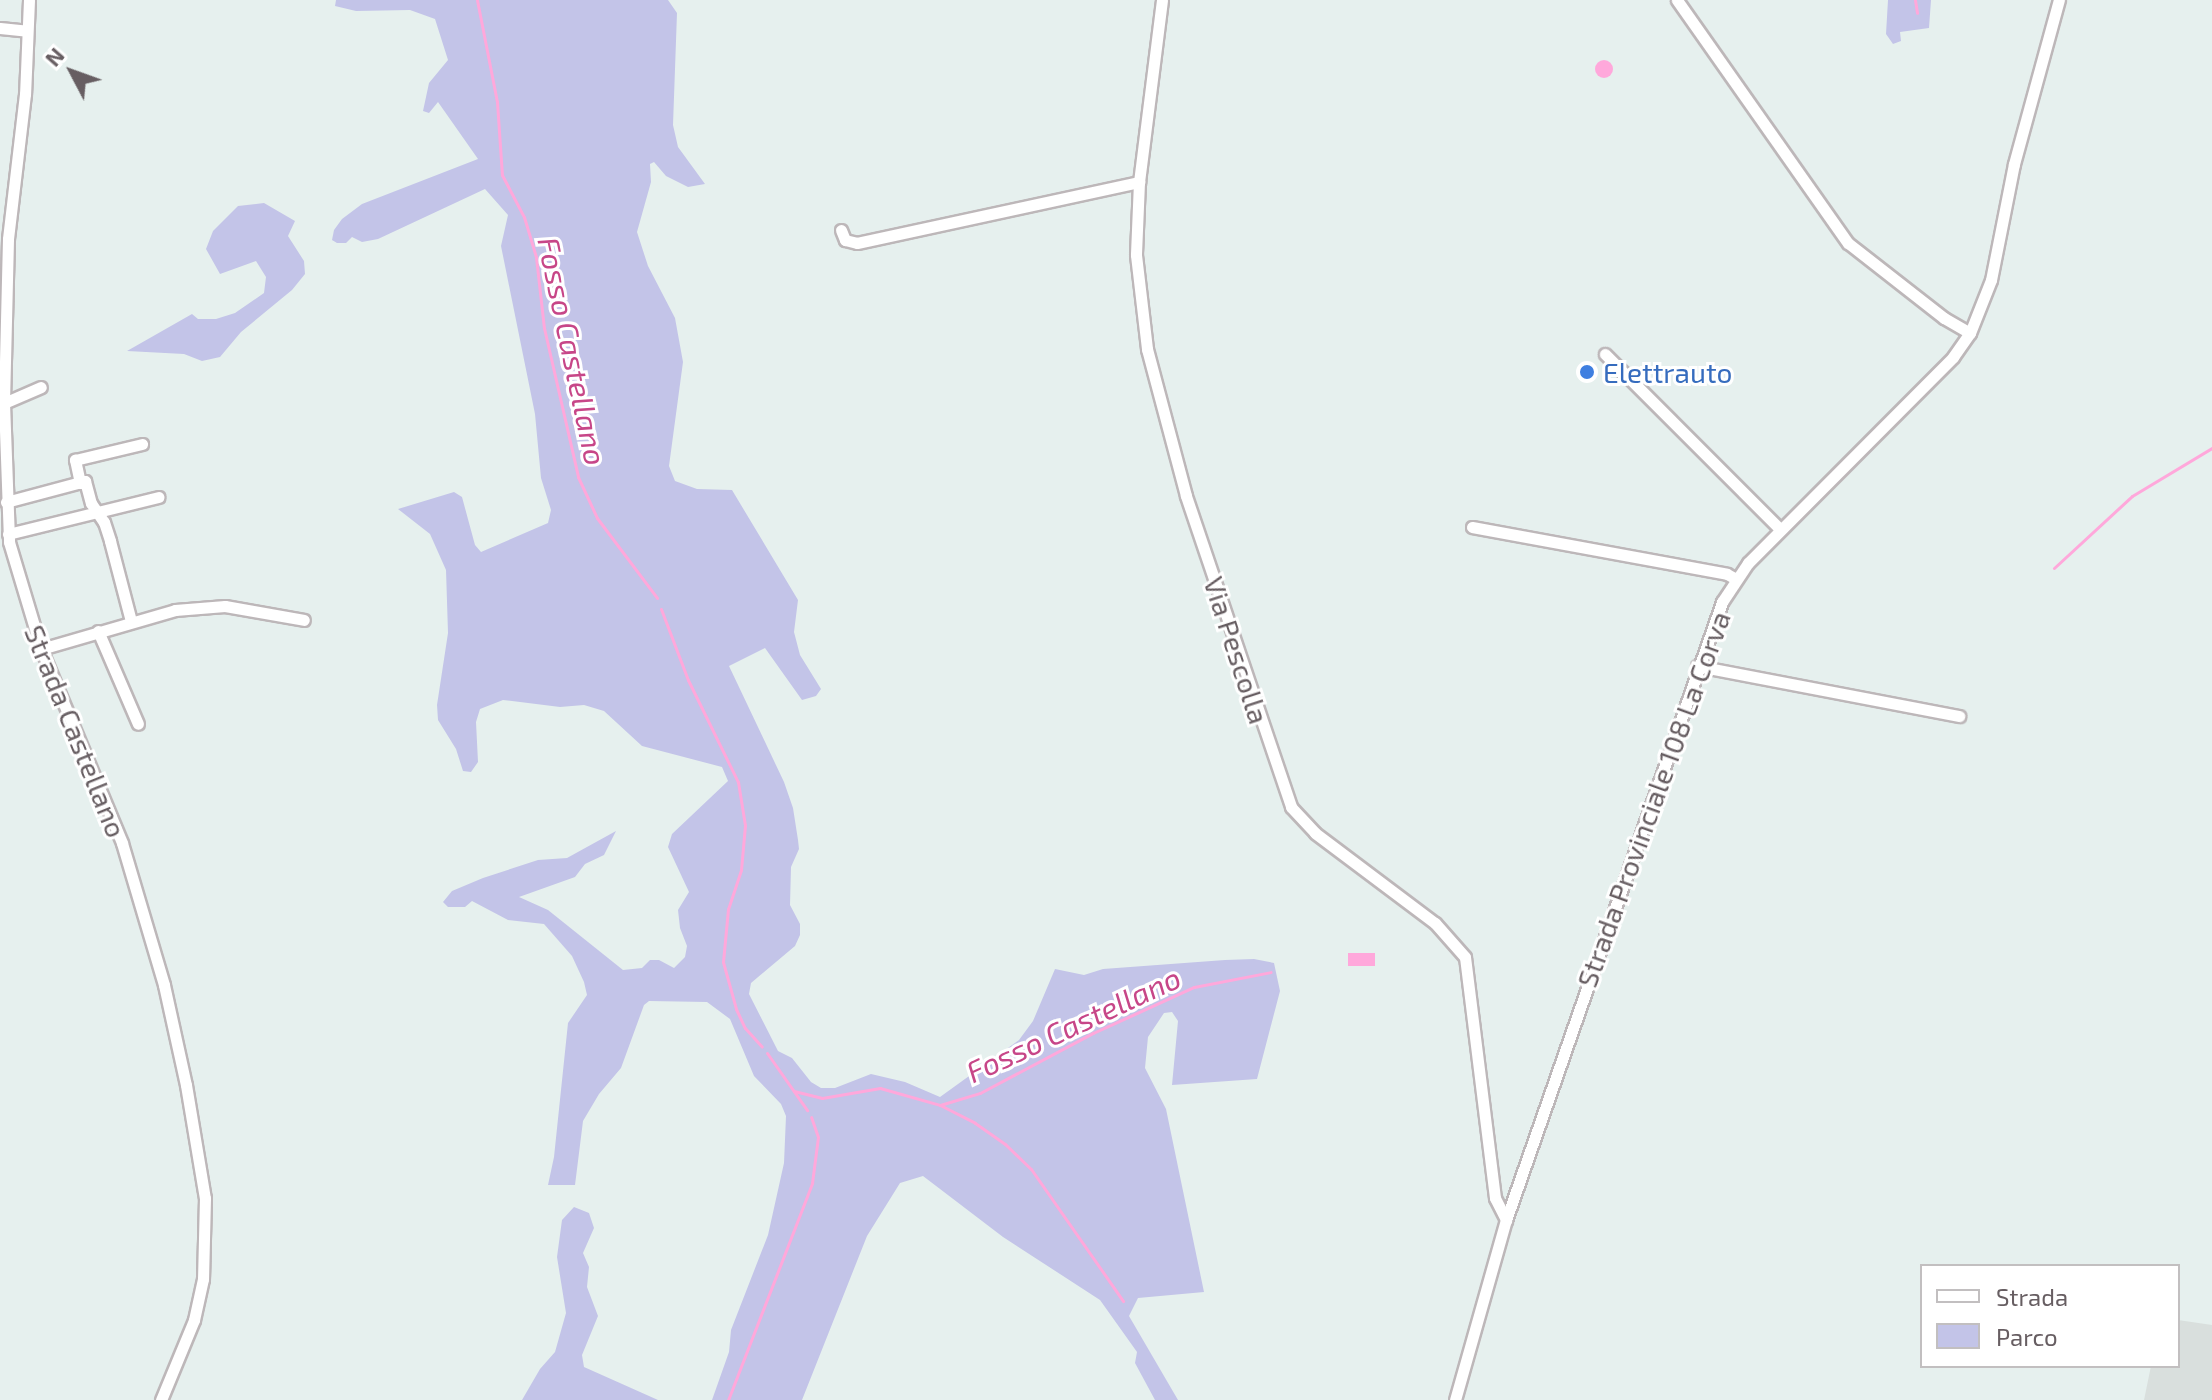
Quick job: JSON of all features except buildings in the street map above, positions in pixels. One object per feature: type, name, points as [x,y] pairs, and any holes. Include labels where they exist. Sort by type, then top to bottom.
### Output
[{"type":"street","name":"Strada Castellano","points":[[29,0],[25,94],[4,239],[2,475],[8,534],[18,578],[41,649],[122,843],[167,997],[203,1185],[203,1279],[191,1331],[161,1400]]},
{"type":"street","name":"Via Pescolla","points":[[1162,0],[1139,182],[1138,288],[1152,370],[1186,496],[1284,792],[1302,822],[1435,923],[1465,957],[1495,1198],[1506,1220]]},
{"type":"street","points":[[1677,0],[1848,243],[1944,318],[1970,333]]},
{"type":"street","name":"Strada Provinciale 108 La Corva","points":[[1455,1400],[1506,1220],[1697,666],[1722,602],[1736,579],[1780,529],[1953,357],[1970,333],[1991,280],[2014,164],[2059,0]]},
{"type":"street","points":[[0,28],[27,31]]},
{"type":"street","points":[[841,230],[845,240],[857,243],[1139,182]]},
{"type":"street","points":[[1605,354],[1780,529]]},
{"type":"street","points":[[4,403],[41,387]]},
{"type":"street","points":[[80,483],[75,460],[142,444]]},
{"type":"street","points":[[6,502],[85,481],[110,541],[131,621]]},
{"type":"street","points":[[8,534],[159,497]]},
{"type":"street","points":[[1472,527],[1727,574],[1736,579]]},
{"type":"street","points":[[41,649],[175,610],[225,606],[304,620]]},
{"type":"street","points":[[98,631],[138,724]]},
{"type":"street","points":[[1697,666],[1959,716]]},
{"type":"shaded area","points":[[1604,60],[1613,69],[1604,78],[1595,69]]},
{"type":"shaded area","points":[[1348,953],[1375,953],[1375,966],[1348,966]]},
{"type":"shaded area","points":[[2180,1320],[2212,1325],[2212,1400],[2144,1400],[2151,1368],[2180,1368]]},
{"type":"green space","points":[[336,0],[668,0],[677,13],[673,125],[678,147],[705,184],[688,187],[666,176],[654,162],[650,164],[651,182],[637,232],[648,266],[675,318],[683,362],[669,466],[675,481],[697,489],[732,490],[798,600],[794,632],[800,655],[821,689],[816,696],[802,700],[765,648],[729,666],[784,782],[793,808],[798,840],[799,849],[791,867],[790,905],[800,924],[800,935],[795,946],[751,983],[749,994],[778,1051],[792,1058],[811,1082],[821,1088],[835,1088],[871,1074],[905,1082],[940,1097],[1019,1040],[1033,1021],[1055,969],[1084,975],[1103,969],[1225,960],[1254,959],[1274,963],[1280,991],[1257,1079],[1172,1085],[1178,1021],[1172,1012],[1164,1013],[1148,1037],[1145,1068],[1166,1109],[1204,1292],[1138,1298],[1129,1316],[1178,1400],[1155,1400],[1135,1363],[1137,1352],[1100,1300],[1003,1237],[923,1176],[900,1183],[867,1236],[802,1400],[712,1400],[729,1352],[731,1330],[768,1235],[784,1163],[786,1116],[781,1104],[754,1076],[730,1019],[707,1002],[649,1001],[644,1005],[621,1068],[599,1094],[583,1121],[575,1185],[548,1185],[554,1157],[568,1023],[587,995],[584,982],[572,956],[544,924],[508,920],[472,901],[465,907],[448,907],[443,902],[452,891],[483,878],[538,860],[567,858],[616,831],[604,855],[585,864],[575,877],[519,897],[548,910],[623,970],[642,968],[650,960],[659,960],[674,968],[685,957],[687,946],[680,928],[678,910],[689,892],[668,847],[672,834],[728,781],[722,767],[642,746],[604,711],[584,705],[560,707],[503,700],[480,709],[476,722],[478,762],[471,772],[463,771],[456,749],[438,720],[437,705],[448,633],[446,570],[430,534],[398,509],[454,492],[462,497],[475,545],[481,552],[548,523],[551,510],[541,478],[535,414],[501,246],[508,215],[485,189],[378,239],[362,242],[352,237],[346,243],[332,240],[334,230],[342,219],[362,204],[478,159],[438,102],[429,113],[423,111],[429,83],[448,60],[435,19],[410,10],[356,11],[335,6]]},
{"type":"green space","points":[[1888,0],[1931,0],[1929,28],[1900,32],[1901,41],[1893,44],[1886,34]]},
{"type":"green space","points":[[264,203],[295,221],[288,236],[304,261],[305,274],[292,290],[241,332],[220,357],[202,361],[184,354],[127,351],[192,314],[198,319],[216,319],[235,313],[264,293],[266,277],[256,261],[220,274],[206,249],[213,231],[238,206]]},
{"type":"green space","points":[[574,1207],[589,1213],[594,1228],[583,1253],[589,1267],[587,1287],[598,1316],[582,1355],[584,1367],[658,1400],[522,1400],[540,1369],[555,1352],[566,1313],[557,1257],[562,1220]]},
{"type":"waterway","name":"Fosso Castellano","points":[[477,0],[497,102],[502,175],[524,217],[536,257],[544,328],[578,477],[597,518],[657,598]]},
{"type":"waterway","points":[[1915,0],[1917,13]]},
{"type":"waterway","points":[[2054,568],[2132,496],[2212,448]]},
{"type":"waterway","name":"Fosso Castellano","points":[[661,609],[688,680],[738,782],[745,825],[741,870],[728,909],[723,962],[736,1009],[745,1028],[762,1047]]},
{"type":"waterway","name":"Fosso Castellano","points":[[940,1105],[980,1093],[1093,1033],[1194,987],[1271,972]]},
{"type":"waterway","name":"Fosso Castellano","points":[[767,1053],[807,1110]]},
{"type":"waterway","name":"Fosso Castellano","points":[[794,1091],[822,1098],[880,1088],[940,1105],[975,1123],[1005,1144],[1031,1169],[1123,1301]]},
{"type":"waterway","name":"Fosso Castellano","points":[[728,1400],[812,1183],[818,1137],[811,1117]]},
{"type":"place","name":"Elettrauto","points":[[1587,372]]}]
